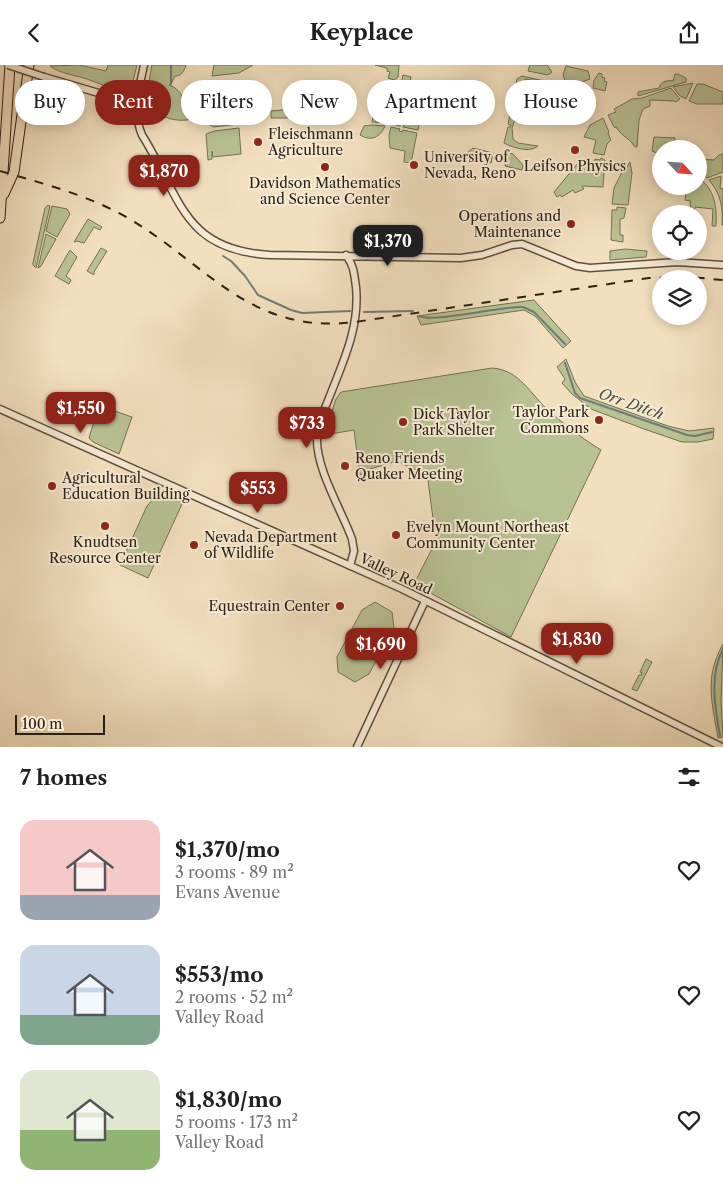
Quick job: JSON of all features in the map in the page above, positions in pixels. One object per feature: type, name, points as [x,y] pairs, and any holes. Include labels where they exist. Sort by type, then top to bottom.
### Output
[{"type":"highway","points":[[0,218],[9,65]]},
{"type":"highway","points":[[2,200],[14,172],[29,65]]},
{"type":"street","points":[[9,65],[95,92]]},
{"type":"street","points":[[141,80],[144,65]]},
{"type":"street","points":[[138,125],[142,135],[185,214],[207,237],[234,249],[255,253],[460,258],[482,255],[518,244],[528,245],[576,266],[590,268],[677,262],[723,265]]},
{"type":"street","points":[[346,255],[352,264],[355,285],[355,322],[350,344],[322,415],[317,439],[321,465],[352,539],[354,551],[350,566]]},
{"type":"street","name":"Valley Road","points":[[0,409],[425,601],[722,747]]},
{"type":"street","points":[[357,747],[425,601]]},
{"type":"green space","points":[[79,65],[106,71],[108,65],[137,65],[133,80],[95,80],[95,82],[63,73],[50,66]]},
{"type":"green space","points":[[152,65],[186,65],[182,73],[175,76],[171,84],[171,80],[150,80]]},
{"type":"green space","points":[[214,65],[253,65],[239,73],[212,76]]},
{"type":"green space","points":[[375,65],[399,65],[398,77],[394,80],[388,78],[390,72],[387,71],[387,68]]},
{"type":"green space","points":[[530,65],[547,65],[552,72],[548,75],[528,71]]},
{"type":"green space","points":[[566,66],[588,71],[590,79],[565,80],[563,74]]},
{"type":"green space","points":[[599,73],[602,74],[602,77],[605,78],[604,81],[607,82],[605,91],[596,89],[596,80],[594,80]]},
{"type":"green space","points":[[675,74],[686,78],[686,82],[638,96],[638,92],[659,88],[665,81],[673,81]]},
{"type":"green space","points":[[403,75],[411,77],[410,80],[402,80]]},
{"type":"green space","points":[[522,76],[540,80],[517,80]]},
{"type":"green space","points":[[693,83],[686,99],[679,95],[673,87]]},
{"type":"green space","points":[[697,84],[703,84],[723,92],[723,104],[697,104],[689,101]]},
{"type":"green space","points":[[171,86],[181,95],[181,120],[171,119]]},
{"type":"green space","points":[[671,88],[680,99],[676,102],[650,100],[650,106],[643,109],[639,120],[637,147],[614,127],[608,115],[616,112],[614,109],[632,99],[642,98]]},
{"type":"green space","points":[[282,110],[282,118],[272,118],[272,111]]},
{"type":"green space","points":[[603,118],[611,140],[607,144],[604,155],[593,153],[596,140],[584,137],[590,125],[596,125],[596,122]]},
{"type":"green space","points":[[210,125],[230,125],[214,127]]},
{"type":"green space","points":[[404,125],[419,125],[418,130],[403,127]]},
{"type":"green space","points":[[513,125],[513,139],[518,143],[538,146],[526,149],[504,143],[508,127]]},
{"type":"green space","points":[[364,126],[385,126],[378,136],[368,138],[360,135]]},
{"type":"green space","points":[[391,127],[400,129],[399,131],[402,132],[403,130],[417,133],[411,163],[404,162],[405,151],[390,148],[389,135]]},
{"type":"green space","points":[[239,128],[241,154],[213,157],[212,151],[212,159],[208,160],[206,134],[214,131]]},
{"type":"green space","points":[[654,137],[675,138],[675,140],[654,140]]},
{"type":"green space","points":[[473,148],[493,153],[491,163],[466,158],[468,152]]},
{"type":"green space","points":[[508,153],[513,154],[523,165],[522,170],[505,166]]},
{"type":"green space","points":[[723,154],[723,172],[708,178],[708,160],[714,160]]},
{"type":"green space","points":[[601,158],[605,160],[603,187],[582,186],[584,189],[575,193],[573,190],[562,197],[560,195],[557,197],[554,192],[578,163],[592,166],[595,159],[600,160]]},
{"type":"green space","points":[[630,162],[632,173],[628,205],[612,204],[614,188],[625,166],[627,167]]},
{"type":"green space","points":[[721,176],[723,225],[720,201],[716,190],[709,180]]},
{"type":"green space","points":[[708,187],[714,199],[716,226],[712,226],[713,209],[707,208],[707,205],[690,205],[690,201],[685,200],[686,195],[708,195]]},
{"type":"green space","points":[[48,205],[50,206],[36,268],[33,263],[45,208]]},
{"type":"green space","points":[[52,206],[67,209],[70,214],[57,237],[46,231]]},
{"type":"green space","points":[[617,207],[626,208],[624,218],[620,219],[620,235],[623,235],[623,242],[611,240],[612,210],[617,210]]},
{"type":"green space","points":[[88,219],[102,227],[100,230],[94,227],[84,243],[74,242]]},
{"type":"green space","points":[[46,234],[56,239],[38,268]]},
{"type":"green space","points":[[101,248],[107,251],[94,275],[87,271]]},
{"type":"green space","points":[[625,249],[647,251],[646,257],[610,260],[610,251]]},
{"type":"green space","points":[[70,250],[77,257],[66,276],[71,280],[69,284],[55,276]]},
{"type":"green space","points":[[534,300],[571,341],[563,348],[535,316],[524,310],[421,325],[417,316]]},
{"type":"green space","points":[[566,359],[575,382],[584,396],[668,426],[689,431],[714,428],[713,439],[698,442],[682,442],[591,409],[572,394],[562,383],[565,379],[557,367]]},
{"type":"green space","points":[[492,368],[510,373],[517,378],[555,416],[601,450],[511,637],[414,584],[436,541],[427,473],[416,468],[415,470],[397,461],[370,469],[370,472],[360,475],[354,430],[324,435],[336,399],[341,392]]},
{"type":"green space","points":[[98,408],[105,410],[106,408],[132,417],[119,454],[93,442],[89,438]]},
{"type":"green space","points":[[161,491],[183,502],[148,578],[120,565],[147,506]]},
{"type":"green space","points":[[375,602],[392,612],[394,628],[369,674],[355,682],[338,672],[337,657],[362,610]]},
{"type":"green space","points":[[723,644],[721,702],[723,737],[718,738],[712,701],[711,679],[717,656]]},
{"type":"green space","points":[[646,659],[652,662],[637,691],[632,689],[642,673],[640,672]]},
{"type":"waterway","name":"Orr Ditch","points":[[171,65],[171,80]]},
{"type":"waterway","name":"Orr Ditch","points":[[223,256],[231,261],[245,276],[258,295],[291,310],[302,313],[350,311]]},
{"type":"waterway","name":"Orr Ditch","points":[[419,316],[427,318],[453,316],[523,307],[534,312],[565,344]]},
{"type":"waterway","name":"Orr Ditch","points":[[364,312],[413,311]]},
{"type":"waterway","name":"Orr Ditch","points":[[565,363],[575,393],[580,398],[687,435],[695,436],[712,432]]},
{"type":"waterway","name":"Orr Ditch","points":[[720,736],[714,692],[716,670],[723,649]]},
{"type":"railway","points":[[0,171],[66,191],[113,210],[156,236],[232,293],[258,307],[286,318],[318,323],[355,322],[649,278],[690,277],[723,280]]},
{"type":"place","name":"Fleischmann Agriculture","points":[[258,142]]},
{"type":"place","name":"Leifson Physics","points":[[575,150]]},
{"type":"place","name":"University of Nevada, Reno","points":[[414,165]]},
{"type":"place","name":"Davidson Mathematics and Science Center","points":[[325,167]]},
{"type":"place","name":"Operations and Maintenance","points":[[571,224]]},
{"type":"place","name":"Taylor Park Commons","points":[[599,420]]},
{"type":"place","name":"Dick Taylor Park Shelter","points":[[403,422]]},
{"type":"place","name":"Reno Friends Quaker Meeting","points":[[345,466]]},
{"type":"place","name":"Agricultural Education Building","points":[[52,486]]},
{"type":"place","name":"Knudtsen Resource Center","points":[[105,526]]},
{"type":"place","name":"Evelyn Mount Northeast Community Center","points":[[396,535]]},
{"type":"place","name":"Nevada Department of Wildlife","points":[[194,545]]},
{"type":"place","name":"Equestrain Center","points":[[340,606]]}]
